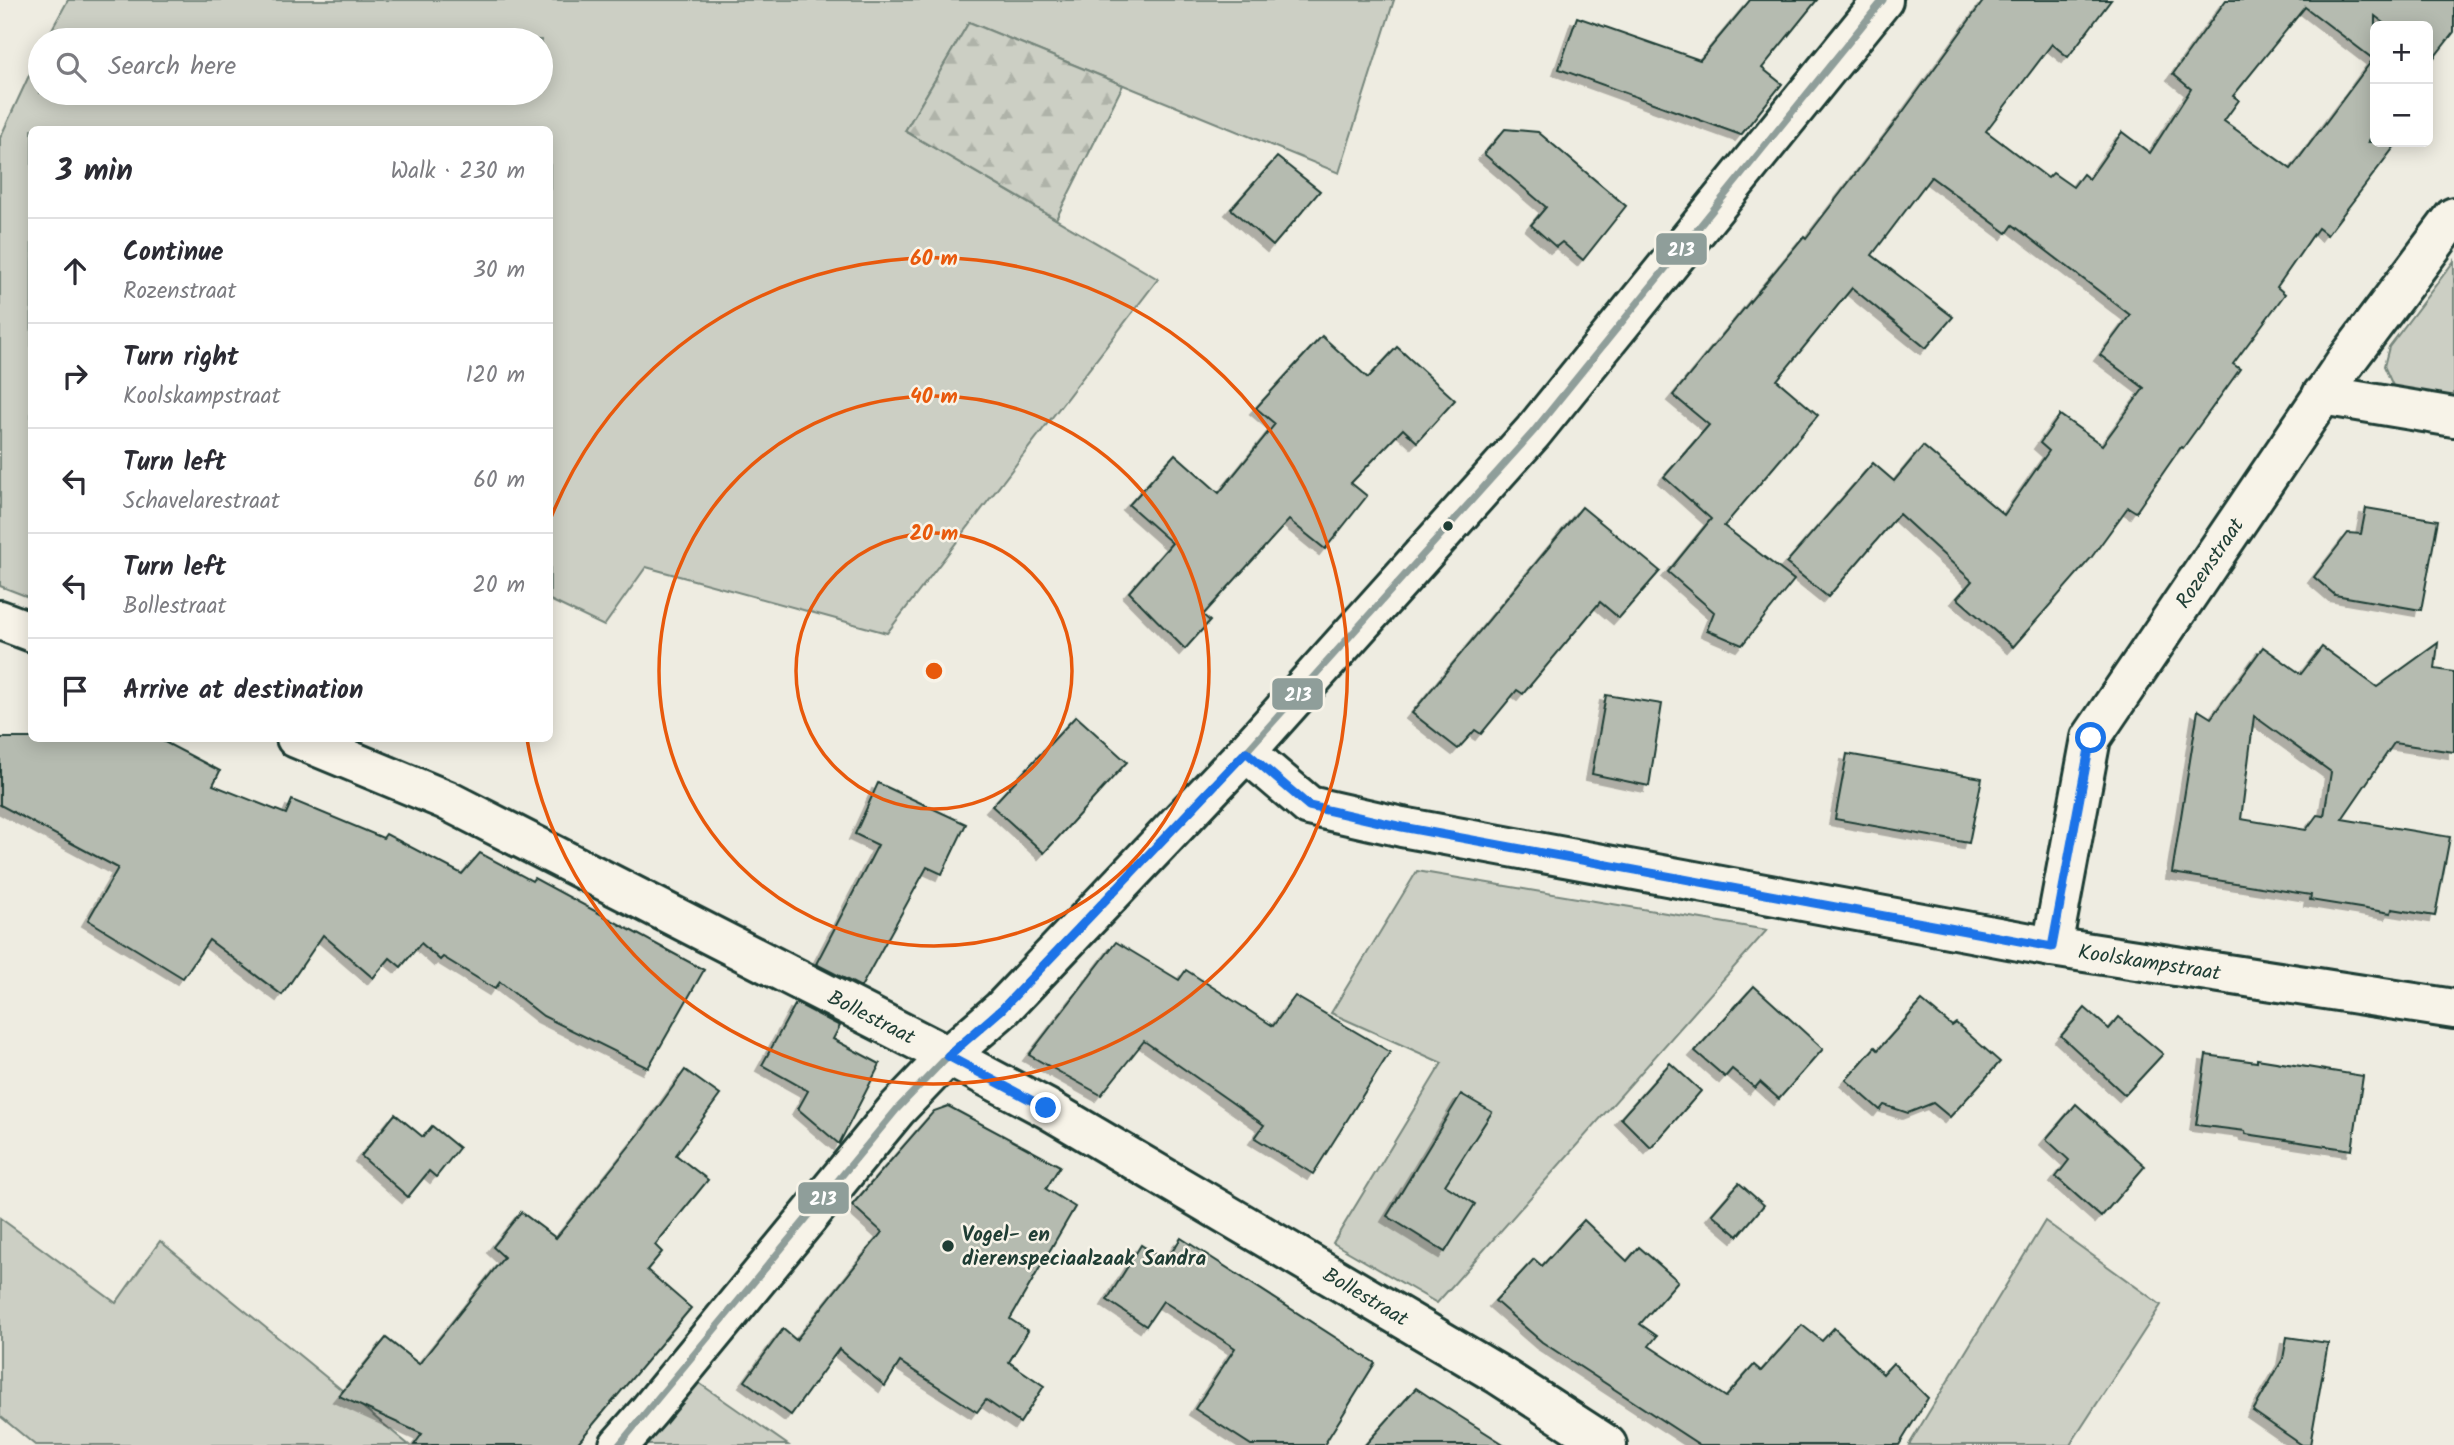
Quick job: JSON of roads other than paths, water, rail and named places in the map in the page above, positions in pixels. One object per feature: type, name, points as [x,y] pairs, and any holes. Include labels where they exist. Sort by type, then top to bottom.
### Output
[{"type":"street","points":[[619,1445],[897,1109],[948,1056],[1002,1009],[1246,752],[1533,432],[1883,0]]},
{"type":"street","name":"Rozenstraat","points":[[2052,947],[2091,738],[2322,396],[2454,217]]},
{"type":"street","points":[[2322,396],[2454,417]]},
{"type":"street","points":[[0,620],[28,630]]},
{"type":"street","name":"Bollestraat","points":[[306,742],[446,800],[1046,1108],[1499,1375],[1607,1445]]},
{"type":"street","name":"Koolskampstraat","points":[[1246,752],[1309,806],[1402,827],[2052,947],[2454,1009]]},
{"type":"place","name":"Vogel- en dierenspeciaalzaak Sandra","points":[[948,1246]]}]
